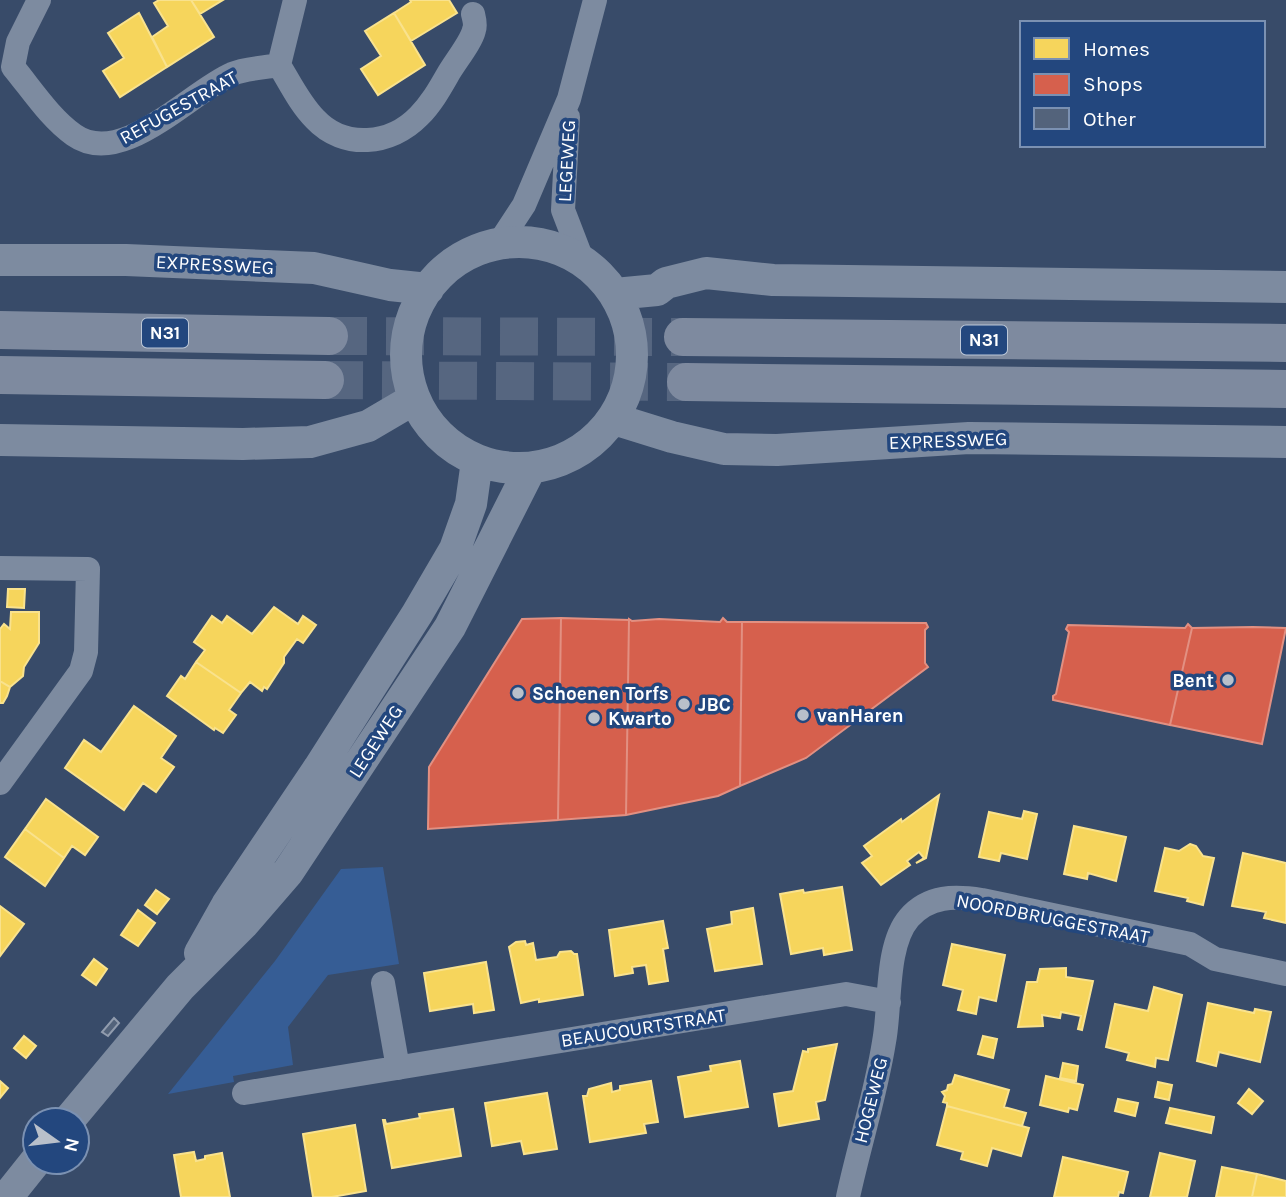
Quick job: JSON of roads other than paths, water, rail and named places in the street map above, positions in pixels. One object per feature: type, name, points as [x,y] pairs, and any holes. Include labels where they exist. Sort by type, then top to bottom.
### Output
[{"type":"highway","name":"N31","points":[[0,330],[329,336]]},
{"type":"highway","name":"N31","points":[[683,337],[1286,343]]},
{"type":"highway","points":[[0,375],[325,380]]},
{"type":"highway","points":[[686,382],[1286,389]]},
{"type":"street","name":"REFUGESTRAAT","points":[[39,0],[18,43],[7,76],[76,137],[100,144],[128,139],[232,74],[279,65]]},
{"type":"street","points":[[296,0],[279,65],[313,118],[342,138],[358,141],[390,136],[419,117],[433,100],[475,29],[473,14]]},
{"type":"street","name":"LEGEWEG","points":[[500,240],[524,205],[569,99],[595,0]]},
{"type":"street","name":"LEGEWEG","points":[[569,99],[563,210],[583,262]]},
{"type":"street","points":[[500,240],[557,248],[583,262],[606,282],[627,320],[633,354],[627,391],[614,419],[593,442],[563,461],[530,469],[504,468],[477,461],[450,446],[428,423],[414,398],[407,372],[407,340],[415,311],[428,289],[451,265],[500,240]]},
{"type":"street","name":"EXPRESSWEG","points":[[0,260],[126,260],[314,268],[390,285],[428,289]]},
{"type":"street","points":[[615,294],[657,290],[666,283],[706,273],[773,280],[1286,287]]},
{"type":"street","points":[[0,440],[310,443],[369,426],[414,398]]},
{"type":"street","name":"EXPRESSWEG","points":[[614,419],[672,437],[724,449],[777,450],[968,438],[1286,442]]},
{"type":"street","name":"LEGEWEG","points":[[180,987],[227,905],[375,680],[455,549],[471,504],[477,461]]},
{"type":"street","name":"LEGEWEG","points":[[81,1106],[180,987],[243,924],[288,872],[450,627],[530,469]]},
{"type":"street","points":[[0,568],[88,569],[86,652],[81,671],[0,783]]},
{"type":"street","name":"NOORDBRUGGESTRAAT","points":[[889,1002],[897,936],[902,927],[925,904],[955,896],[1190,944],[1215,959],[1286,974]]},
{"type":"street","points":[[383,983],[398,1068]]},
{"type":"street","name":"BEAUCOURTSTRAAT","points":[[244,1093],[846,993],[889,1002]]},
{"type":"street","name":"HOGEWEG","points":[[848,1197],[884,1042],[889,1002]]},
{"type":"street","points":[[7,1197],[24,1176]]},
{"type":"tunnel","points":[[329,336],[683,337]]},
{"type":"tunnel","points":[[325,380],[686,382]]},
{"type":"place","name":"Bent","points":[[1228,680]]},
{"type":"place","name":"Schoenen Torfs","points":[[518,693]]},
{"type":"place","name":"JBC","points":[[684,704]]},
{"type":"place","name":"vanHaren","points":[[803,715]]},
{"type":"place","name":"Kwarto","points":[[594,718]]}]
